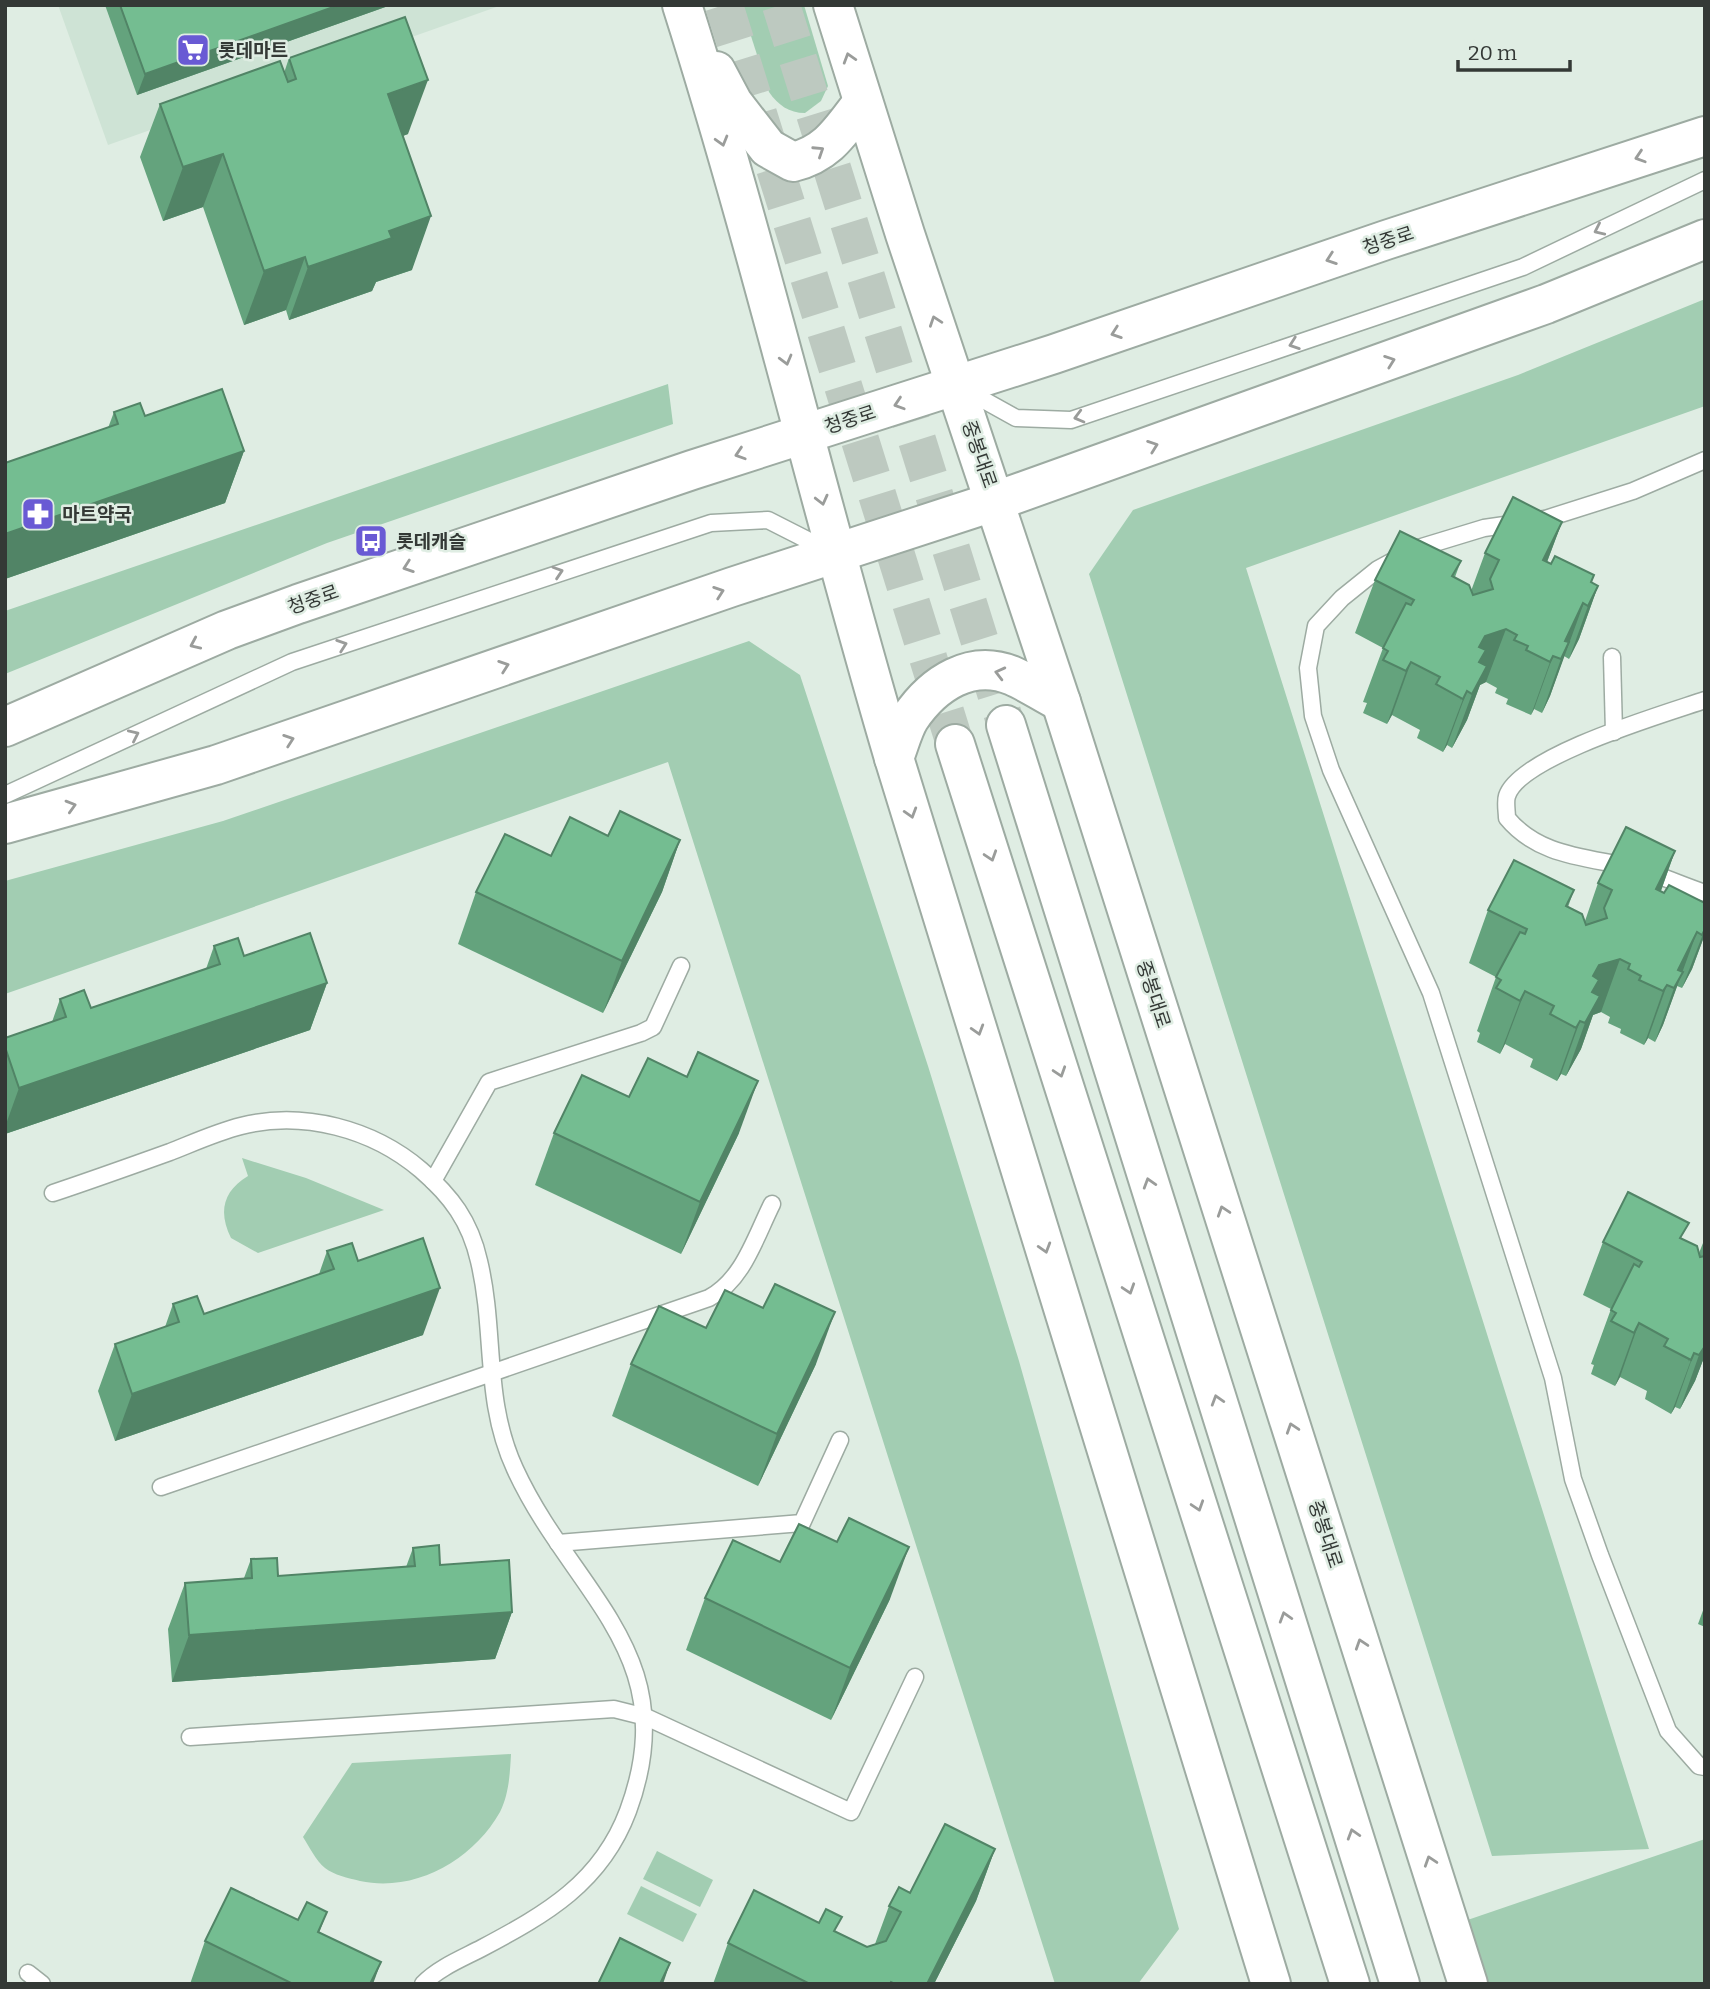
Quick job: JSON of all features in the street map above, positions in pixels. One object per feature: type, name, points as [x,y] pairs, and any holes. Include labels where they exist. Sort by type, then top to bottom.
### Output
[{"type":"main road","name":"중봉대로","points":[[833,5],[1061,702],[1468,1984]]},
{"type":"main road","points":[[683,10],[733,103],[768,148],[793,162],[811,158],[825,149],[863,103]]},
{"type":"main road","points":[[683,10],[785,354],[836,555],[894,758],[1271,1984]]},
{"type":"main road","name":"청중로","points":[[5,727],[227,630],[805,434],[1705,136]]},
{"type":"main road","points":[[5,824],[216,765],[732,587],[996,502],[1546,304],[1705,239]]},
{"type":"main road","points":[[894,758],[909,719],[936,687],[953,677],[985,669],[1011,675],[1061,702]]},
{"type":"main road","points":[[1006,725],[1400,1984]]},
{"type":"main road","points":[[955,744],[1347,1974]]},
{"type":"lane","points":[[957,385],[1016,418],[1071,420],[1522,267],[1705,180]]},
{"type":"lane","points":[[1705,460],[1633,491],[1545,519],[1484,528],[1415,549],[1378,569],[1342,598],[1316,626],[1308,668],[1313,716],[1331,770],[1431,993],[1553,1378],[1573,1479],[1600,1555],[1668,1731],[1699,1766],[1705,1767]]},
{"type":"lane","points":[[5,795],[292,662],[711,523],[768,520],[836,555]]},
{"type":"lane","points":[[1612,657],[1614,732]]},
{"type":"lane","points":[[1705,700],[1545,759],[1519,780],[1507,796],[1507,818],[1519,833],[1549,850],[1637,869],[1705,893]]},
{"type":"lane","points":[[433,1181],[489,1082],[653,1027],[681,966]]},
{"type":"lane","points":[[53,1194],[240,1126],[292,1121],[350,1129],[379,1141],[406,1157],[454,1201],[469,1228],[479,1262],[489,1373],[496,1415],[515,1469],[558,1543],[614,1625],[637,1678],[646,1717],[645,1743],[628,1810],[615,1841],[592,1871],[570,1895],[545,1914],[429,1982]]},
{"type":"lane","points":[[161,1487],[709,1298],[726,1289],[738,1273],[772,1204]]},
{"type":"lane","points":[[558,1543],[802,1523],[840,1440]]},
{"type":"lane","points":[[190,1737],[614,1709],[646,1717],[851,1812],[915,1677]]},
{"type":"lane","points":[[27,1973],[43,1984]]},
{"type":"shaded area","points":[[58,5],[502,5],[108,145]]},
{"type":"green space","points":[[741,5],[804,5],[828,86],[821,101],[805,113],[784,107],[769,92]]},
{"type":"green space","points":[[1705,299],[1705,406],[1246,568],[1649,1849],[1492,1856],[1089,574],[1133,510],[1518,375]]},
{"type":"green space","points":[[668,384],[673,424],[327,543],[5,674],[5,611]]},
{"type":"green space","points":[[749,641],[800,675],[928,1066],[1019,1361],[1179,1929],[1138,1984],[1055,1984],[668,762],[5,994],[5,881],[223,821]]},
{"type":"green space","points":[[242,1158],[306,1178],[384,1210],[258,1253],[231,1238],[225,1219],[228,1195],[248,1176]]},
{"type":"green space","points":[[511,1754],[505,1798],[500,1812],[488,1829],[458,1858],[421,1877],[381,1883],[341,1876],[322,1865],[303,1837],[352,1763]]},
{"type":"green space","points":[[1705,1839],[1705,1984],[1475,1984],[1450,1926]]},
{"type":"green space","points":[[657,1851],[713,1880],[700,1907],[643,1879]]},
{"type":"green space","points":[[641,1886],[697,1914],[683,1942],[627,1914]]},
{"type":"building","points":[[120,5],[339,5],[145,74]]},
{"type":"building","points":[[405,17],[428,80],[388,94],[431,216],[389,231],[392,238],[308,267],[305,257],[264,271],[223,154],[183,167],[160,104],[280,61],[288,82],[296,79],[289,58]]},
{"type":"building","points":[[222,389],[244,451],[5,534],[5,463],[118,424],[114,412],[140,403],[145,416]]},
{"type":"building","points":[[1513,497],[1562,522],[1543,560],[1551,564],[1555,556],[1594,575],[1591,582],[1598,586],[1588,606],[1583,603],[1565,641],[1569,642],[1561,659],[1553,656],[1550,662],[1526,650],[1528,646],[1514,640],[1517,635],[1506,629],[1485,636],[1479,647],[1486,650],[1479,662],[1487,666],[1472,694],[1467,691],[1463,699],[1436,684],[1440,677],[1411,662],[1406,671],[1383,660],[1388,651],[1383,648],[1406,603],[1411,605],[1414,600],[1375,580],[1400,531],[1461,561],[1452,576],[1469,585],[1473,595],[1493,589],[1490,579],[1499,560],[1485,553]]},
{"type":"building","points":[[620,811],[680,840],[622,961],[476,892],[505,834],[551,856],[570,817],[608,836]]},
{"type":"building","points":[[1626,827],[1675,851],[1656,889],[1664,893],[1669,885],[1705,903],[1705,929],[1702,935],[1697,932],[1678,970],[1683,972],[1674,988],[1667,985],[1663,991],[1639,980],[1641,976],[1628,969],[1630,964],[1620,959],[1599,965],[1593,976],[1599,980],[1592,992],[1600,996],[1585,1023],[1580,1021],[1576,1028],[1550,1014],[1554,1006],[1525,991],[1520,1001],[1496,988],[1501,980],[1496,977],[1520,932],[1525,934],[1527,929],[1488,910],[1514,860],[1574,890],[1566,906],[1582,914],[1586,925],[1607,918],[1604,908],[1612,890],[1598,883]]},
{"type":"building","points":[[310,933],[327,983],[19,1088],[5,1047],[5,1038],[66,1017],[60,999],[84,990],[91,1008],[220,964],[214,946],[238,938],[244,956]]},
{"type":"building","points":[[698,1052],[758,1081],[700,1202],[554,1133],[582,1075],[629,1097],[648,1058],[687,1077]]},
{"type":"building","points":[[1628,1192],[1689,1223],[1680,1238],[1697,1246],[1700,1257],[1705,1256],[1705,1346],[1699,1355],[1694,1353],[1691,1360],[1664,1346],[1668,1339],[1639,1323],[1634,1333],[1611,1321],[1616,1313],[1611,1310],[1634,1264],[1639,1267],[1642,1262],[1603,1242]]},
{"type":"building","points":[[423,1238],[440,1288],[132,1394],[115,1344],[179,1322],[173,1304],[197,1296],[204,1314],[334,1269],[327,1251],[352,1243],[358,1261]]},
{"type":"building","points":[[775,1284],[835,1312],[777,1434],[631,1364],[659,1306],[706,1328],[725,1290],[763,1308]]},
{"type":"building","points":[[849,1518],[909,1547],[850,1668],[705,1598],[733,1540],[780,1562],[799,1524],[837,1542]]},
{"type":"building","points":[[439,1545],[440,1565],[509,1560],[512,1612],[189,1635],[185,1583],[252,1578],[251,1559],[277,1558],[278,1576],[415,1566],[413,1548]]},
{"type":"building","points":[[945,1824],[995,1849],[927,1984],[810,1984],[728,1943],[754,1890],[819,1923],[826,1909],[842,1917],[834,1931],[867,1947],[886,1941],[901,1912],[889,1906],[899,1887],[910,1893]]},
{"type":"building","points":[[231,1888],[298,1920],[307,1902],[327,1912],[318,1932],[381,1962],[370,1984],[293,1984],[205,1941]]},
{"type":"building","points":[[620,1938],[670,1963],[660,1984],[598,1984]]},
{"type":"tunnel","points":[[724,5],[955,744]]},
{"type":"tunnel","points":[[781,5],[1006,725]]},
{"type":"place","name":"롯데마트","points":[[193,50]]},
{"type":"place","name":"마트약국","points":[[38,514]]},
{"type":"place","name":"롯데캐슬","points":[[371,541]]}]
